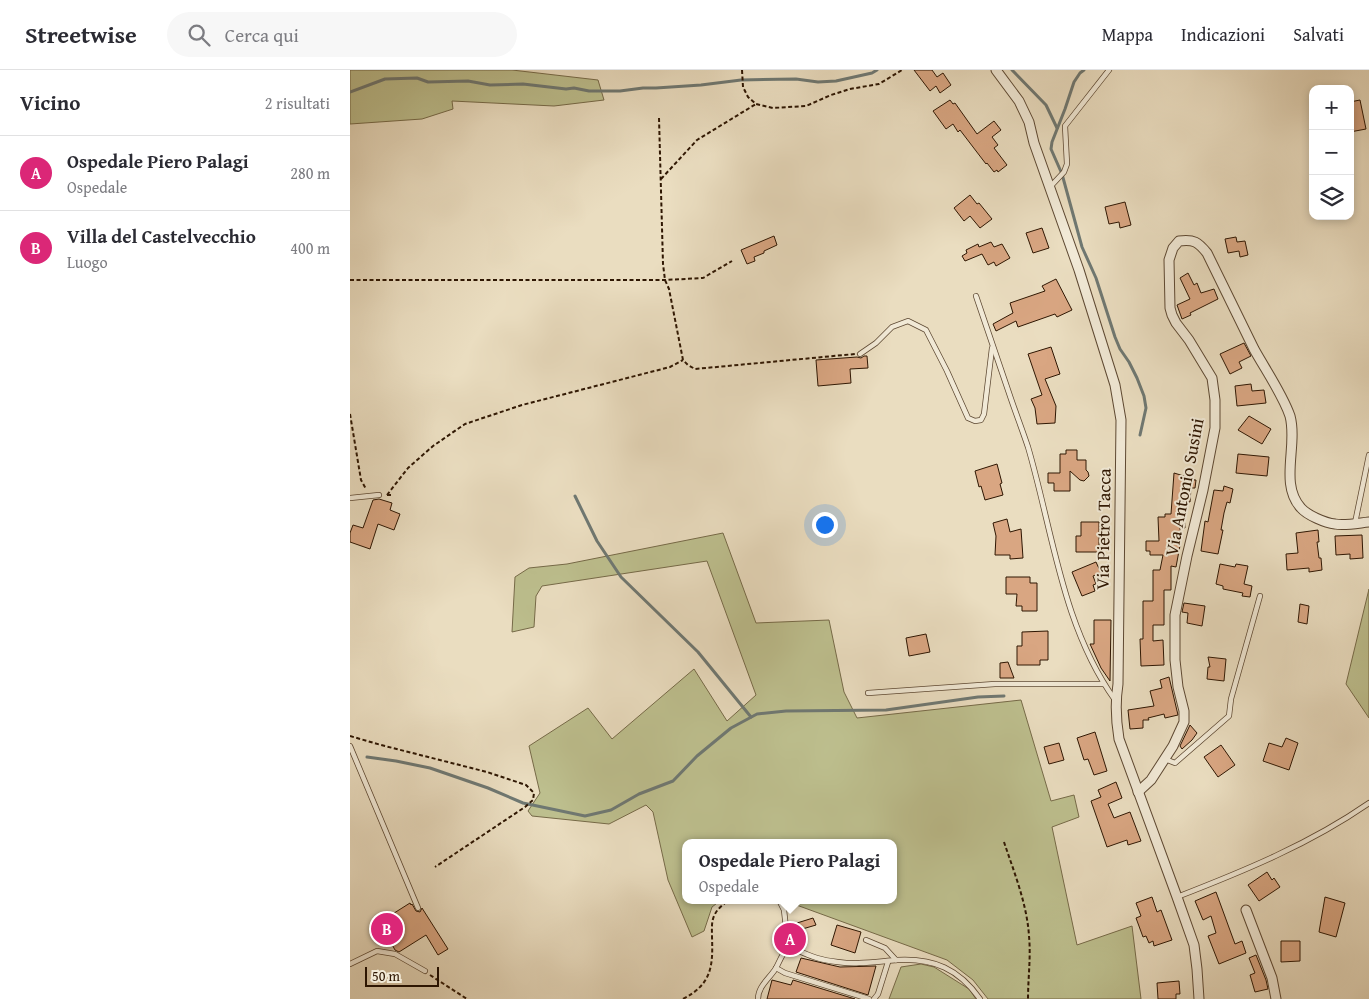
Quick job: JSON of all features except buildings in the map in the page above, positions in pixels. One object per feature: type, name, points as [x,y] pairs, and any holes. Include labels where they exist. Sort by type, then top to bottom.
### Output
[{"type":"street","name":"Via Pietro Tacca","points":[[996,70],[1019,101],[1029,122],[1034,143],[1079,270],[1115,385],[1121,420],[1117,727],[1119,739],[1194,945],[1199,999]]},
{"type":"street","name":"Via Antonio Susini","points":[[1138,792],[1151,780],[1173,746],[1184,722],[1184,711],[1176,669],[1174,643],[1175,615],[1215,428],[1215,400],[1212,378],[1189,340],[1176,323],[1170,308],[1170,260],[1173,248],[1179,241],[1188,240],[1199,243],[1207,253],[1241,324],[1290,416],[1293,437],[1290,474],[1292,496],[1302,509],[1312,517],[1335,524],[1369,522]]},
{"type":"street","points":[[1246,910],[1272,978],[1276,999]]},
{"type":"lane","points":[[1050,187],[1064,172],[1067,164],[1065,126],[1109,70]]},
{"type":"lane","points":[[976,296],[1028,447],[1063,585],[1085,646],[1104,684],[1116,701]]},
{"type":"lane","points":[[860,354],[876,343],[892,327],[908,321],[926,330],[968,418],[975,421],[982,420],[984,414],[993,346]]},
{"type":"lane","points":[[1355,523],[1369,455]]},
{"type":"lane","points":[[350,498],[379,495]]},
{"type":"lane","points":[[1164,758],[1175,763],[1229,716],[1231,699],[1260,596]]},
{"type":"lane","points":[[868,693],[995,684],[1104,684]]},
{"type":"lane","points":[[350,746],[418,908]]},
{"type":"lane","points":[[1177,897],[1242,872],[1304,842],[1344,820],[1369,803]]},
{"type":"lane","points":[[758,999],[761,987],[776,968],[783,952],[788,946],[784,910],[781,904]]},
{"type":"lane","points":[[866,940],[885,948],[896,960]]},
{"type":"lane","points":[[788,946],[817,958],[857,964],[896,960],[919,960],[934,963],[952,972],[971,986],[980,999]]},
{"type":"lane","points":[[350,964],[377,951],[394,954],[425,971]]},
{"type":"lane","points":[[874,999],[878,994],[888,962]]},
{"type":"lane","points":[[776,968],[785,973],[869,999]]},
{"type":"path","points":[[742,70],[743,87],[748,97],[756,104],[773,108],[806,106],[850,89],[879,84],[902,70]]},
{"type":"path","points":[[660,180],[697,140],[756,104]]},
{"type":"path","points":[[659,118],[663,264],[683,360],[688,366],[695,369],[860,354]]},
{"type":"path","points":[[350,280],[665,280],[703,278],[732,260]]},
{"type":"path","points":[[387,495],[408,468],[433,446],[465,424],[522,404],[670,367],[683,360]]},
{"type":"path","points":[[350,414],[361,480],[366,490],[379,495],[393,495]]},
{"type":"path","points":[[350,736],[487,772],[526,785],[534,793],[533,800],[525,807],[435,867]]},
{"type":"path","points":[[1004,842],[1025,907],[1030,936],[1028,999]]},
{"type":"path","points":[[683,999],[696,991],[710,973],[712,924],[714,914],[724,904]]},
{"type":"path","points":[[425,971],[468,999]]},
{"type":"green space","points":[[350,70],[512,70],[598,80],[604,100],[554,106],[452,101],[453,109],[422,119],[350,124]]},
{"type":"green space","points":[[723,533],[756,623],[829,620],[844,692],[857,718],[1021,700],[1051,801],[1074,795],[1079,817],[1052,827],[1077,945],[1132,926],[1141,999],[988,999],[973,980],[947,960],[794,904],[897,904],[897,839],[682,839],[682,904],[716,904],[712,907],[704,931],[692,937],[668,880],[653,812],[646,805],[609,824],[532,816],[528,811],[540,793],[529,746],[588,708],[612,739],[694,669],[727,721],[756,695],[707,561],[542,586],[536,596],[534,627],[512,632],[515,577],[529,568],[567,564]]},
{"type":"green space","points":[[1369,589],[1369,718],[1346,684]]},
{"type":"green space","points":[[921,964],[934,967],[969,989],[976,999],[889,999],[901,967]]},
{"type":"waterway","points":[[350,92],[385,79],[417,78],[428,82],[468,81],[490,85],[523,84],[589,91],[620,91],[741,80],[796,79],[818,82],[836,81],[872,73],[877,70]]},
{"type":"waterway","points":[[1012,70],[1046,105],[1057,128]]},
{"type":"waterway","points":[[1084,70],[1074,82],[1051,149],[1062,174],[1082,247],[1096,278],[1115,337],[1137,378],[1144,396],[1146,408],[1140,435]]},
{"type":"waterway","points":[[575,496],[597,541],[621,577],[698,652],[751,717]]},
{"type":"waterway","points":[[367,757],[430,768],[488,788],[523,803],[585,816],[611,810],[639,794],[673,781],[697,756],[731,728],[757,714],[786,711],[886,710],[978,697],[1004,696]]},
{"type":"place","name":"Villa del Castelvecchio","points":[[387,929]]},
{"type":"place","name":"Ospedale Piero Palagi","points":[[790,939]]}]
